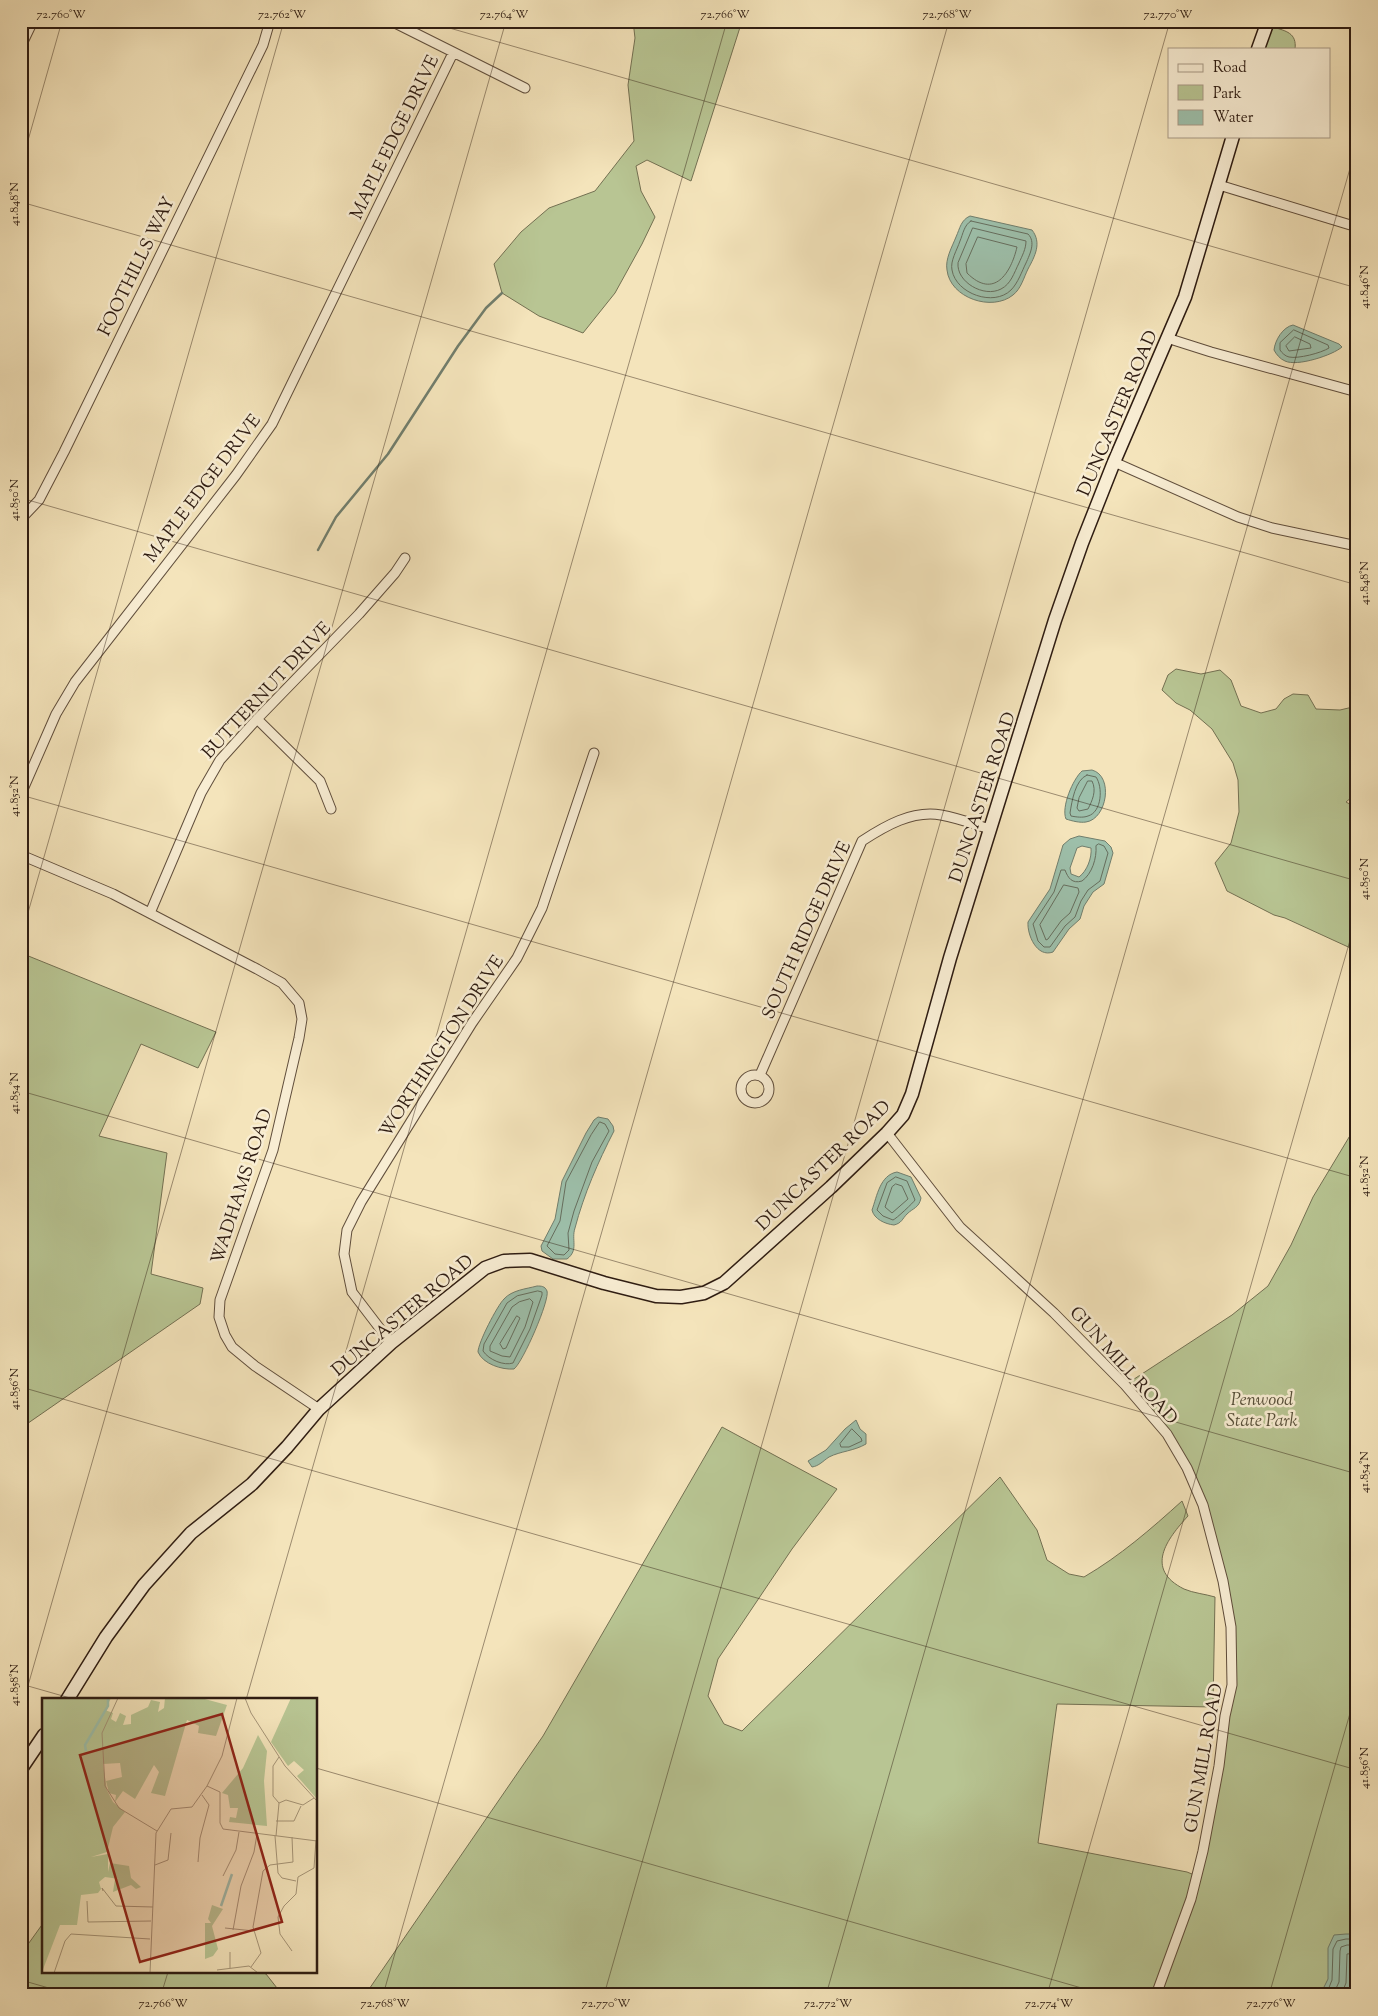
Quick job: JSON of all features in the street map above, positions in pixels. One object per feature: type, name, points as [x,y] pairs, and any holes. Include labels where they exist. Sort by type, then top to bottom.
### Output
[{"type":"street","points":[[21,46],[33,21]]},
{"type":"street","name":"FOOTHILLS WAY","points":[[21,519],[39,500],[64,452],[263,45],[270,21]]},
{"type":"street","points":[[391,21],[525,88]]},
{"type":"street","points":[[1258,48],[1268,21]]},
{"type":"street","name":"MAPLE EDGE DRIVE","points":[[21,794],[56,714],[75,682],[236,475],[267,432],[453,53]]},
{"type":"street","name":"DUNCASTER ROAD","points":[[67,1698],[106,1637],[144,1586],[191,1533],[252,1484],[319,1409],[391,1343],[485,1268],[504,1261],[530,1260],[604,1283],[656,1296],[681,1297],[704,1293],[724,1283],[831,1187],[903,1115],[912,1094],[950,958],[1055,620],[1082,543],[1114,462],[1185,297],[1232,138]]},
{"type":"street","points":[[1220,184],[1357,227]]},
{"type":"street","points":[[1168,338],[1211,352],[1357,392]]},
{"type":"street","points":[[1114,462],[1238,517],[1272,528],[1357,546]]},
{"type":"street","name":"BUTTERNUT DRIVE","points":[[150,913],[212,772],[220,760],[359,614],[395,573],[405,558]]},
{"type":"street","points":[[257,719],[320,781],[331,809]]},
{"type":"street","name":"WORTHINGTON DRIVE","points":[[391,1343],[352,1292],[344,1254],[347,1230],[362,1202],[472,1023],[517,958],[542,908],[594,753]]},
{"type":"street","name":"SOUTH RIDGE DRIVE","points":[[760,1075],[862,841],[908,816],[940,815],[990,829]]},
{"type":"street","name":"WADHAMS ROAD","points":[[21,855],[66,873],[150,913],[282,983],[299,1003],[302,1019],[273,1150],[223,1290],[219,1308],[225,1335],[232,1347],[255,1366],[319,1409]]},
{"type":"street","name":"GUN MILL ROAD","points":[[886,1133],[960,1227],[1054,1313],[1126,1385],[1167,1434],[1187,1468],[1203,1505],[1223,1581],[1228,1609],[1232,1636],[1232,1685],[1225,1716],[1219,1766],[1203,1851],[1191,1899],[1156,1995]]},
{"type":"street","points":[[21,1769],[42,1738]]},
{"type":"green space","points":[[633,21],[742,21],[691,181],[647,160],[636,166],[641,191],[655,217],[615,293],[583,333],[539,316],[502,293],[494,264],[521,232],[549,208],[595,191],[634,141],[628,85],[635,38]]},
{"type":"green space","points":[[1273,27],[1290,34],[1294,39],[1295,48],[1264,48]]},
{"type":"green space","points":[[1176,669],[1201,674],[1220,670],[1231,680],[1241,706],[1261,713],[1276,709],[1284,699],[1293,694],[1308,695],[1316,709],[1340,710],[1357,706],[1357,799],[1352,797],[1346,802],[1357,808],[1357,951],[1285,918],[1274,915],[1227,891],[1215,863],[1231,843],[1239,812],[1238,780],[1233,763],[1212,729],[1190,710],[1176,703],[1162,690],[1168,675]]},
{"type":"green space","points":[[21,953],[216,1032],[198,1068],[141,1044],[99,1136],[167,1153],[151,1274],[203,1288],[200,1304],[21,1428]]},
{"type":"green space","name":"Penwood State Park","points":[[1357,1124],[1357,1995],[365,1995],[543,1736],[722,1427],[837,1489],[792,1549],[718,1659],[708,1696],[724,1724],[742,1731],[1000,1477],[1037,1530],[1047,1560],[1069,1574],[1084,1577],[1123,1551],[1182,1501],[1188,1516],[1167,1544],[1162,1563],[1165,1572],[1172,1581],[1184,1589],[1215,1597],[1213,1707],[1057,1704],[1038,1843],[1187,1872],[1197,1876],[1232,1685],[1223,1581],[1187,1468],[1125,1385],[1232,1315],[1268,1286],[1291,1245],[1313,1197]]},
{"type":"green space","points":[[42,1925],[42,1974],[266,1974],[277,1988],[275,1995],[21,1995],[21,1954]]},
{"type":"water","points":[[970,216],[1032,230],[1035,235],[1037,240],[1036,250],[1022,283],[1013,295],[1004,300],[984,302],[973,299],[964,295],[950,280],[947,270],[949,253],[961,225]]},
{"type":"water","points":[[1293,325],[1339,344],[1342,347],[1315,359],[1298,362],[1285,361],[1274,350],[1278,338],[1283,331]]},
{"type":"water","points":[[1092,770],[1099,774],[1103,780],[1105,797],[1103,806],[1093,819],[1086,822],[1066,819],[1066,801],[1075,780],[1082,771]]},
{"type":"water","points":[[1079,836],[1105,841],[1111,847],[1113,853],[1104,884],[1093,892],[1084,906],[1080,919],[1069,929],[1053,952],[1042,952],[1031,939],[1028,922],[1050,889],[1063,845],[1070,839]],"holes":[[[1082,846],[1091,848],[1087,868],[1079,877],[1071,874],[1070,868],[1077,848]]]},
{"type":"water","points":[[598,1117],[608,1119],[614,1131],[587,1191],[574,1232],[573,1252],[567,1259],[553,1259],[542,1251],[541,1246],[555,1219],[562,1181],[586,1133]]},
{"type":"water","points":[[897,1172],[911,1177],[921,1198],[917,1206],[900,1222],[894,1225],[880,1220],[872,1210],[883,1182],[891,1174]]},
{"type":"water","points":[[537,1286],[545,1288],[547,1297],[535,1331],[518,1364],[514,1369],[509,1369],[488,1363],[478,1352],[484,1333],[497,1309],[507,1296],[519,1290]]},
{"type":"water","points":[[856,1420],[860,1429],[866,1434],[866,1444],[829,1457],[812,1467],[808,1461],[826,1450]]},
{"type":"water","points":[[1357,1934],[1357,1989],[1355,1995],[1320,1995],[1328,1979],[1328,1948],[1334,1935]]},
{"type":"waterway","points":[[318,550],[336,517],[388,454],[458,346],[486,308],[502,293]]}]
